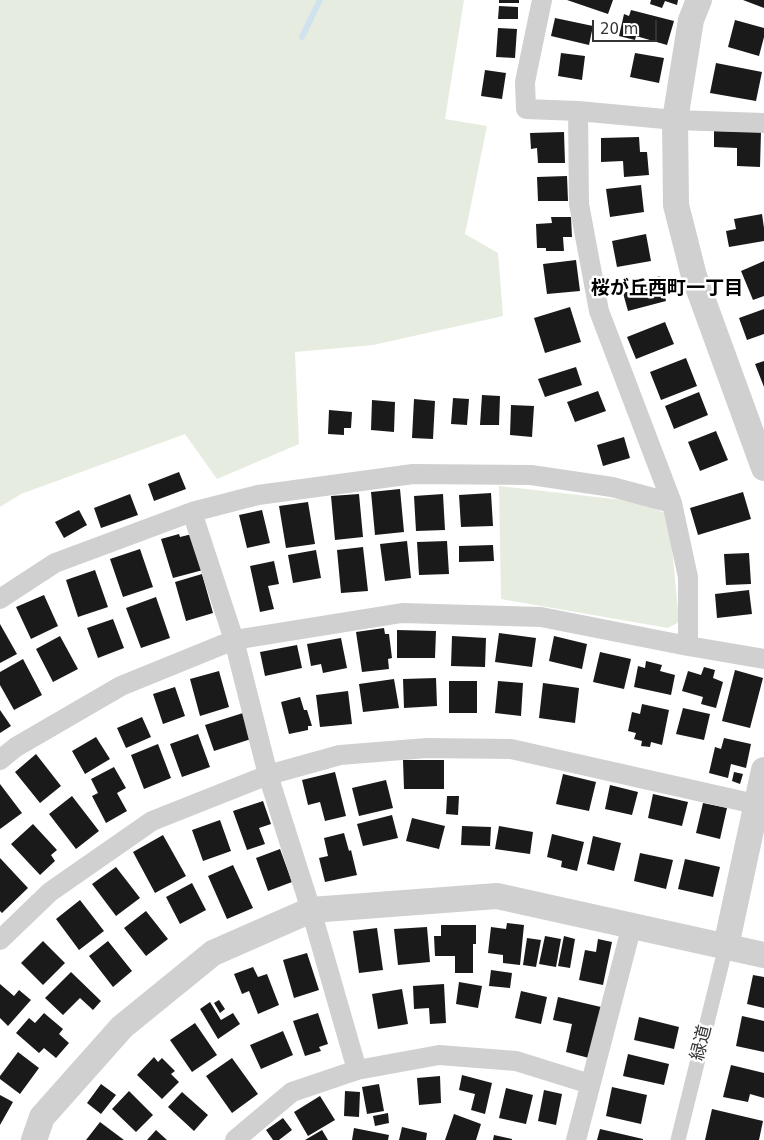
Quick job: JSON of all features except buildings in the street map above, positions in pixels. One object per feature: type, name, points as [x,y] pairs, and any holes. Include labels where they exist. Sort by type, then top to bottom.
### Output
[{"type":"street","points":[[542,0],[525,82],[526,108],[675,120],[764,123]]},
{"type":"street","points":[[699,0],[690,20],[675,120],[676,205],[694,276],[764,468]]},
{"type":"street","points":[[578,112],[579,204],[599,311],[672,503],[688,577],[688,646]]},
{"type":"street","points":[[0,599],[55,563],[192,512],[258,495],[413,474],[531,475],[612,487],[672,503]]},
{"type":"street","points":[[192,512],[234,640],[268,774],[311,910],[357,1070]]},
{"type":"street","points":[[0,760],[16,747],[121,686],[234,640],[402,613],[541,617],[764,659]]},
{"type":"street","points":[[0,940],[50,892],[152,821],[268,774],[340,755],[427,748],[511,749],[760,805]]},
{"type":"street","points":[[726,946],[760,805],[764,770]]},
{"type":"street","points":[[34,1140],[42,1117],[122,1027],[213,953],[311,910],[497,896],[764,955]]},
{"type":"street","points":[[576,1140],[632,925]]},
{"type":"street","name":"緑道","points":[[678,1140],[726,946]]},
{"type":"street","points":[[235,1140],[292,1092],[357,1070],[439,1055],[516,1061],[590,1084]]},
{"type":"shaded area","points":[[0,0],[464,0],[445,119],[487,126],[465,234],[498,253],[503,316],[373,345],[295,352],[299,444],[217,479],[185,434],[21,494],[0,507]]},
{"type":"shaded area","points":[[499,486],[640,502],[669,515],[679,622],[668,628],[501,599]]},
{"type":"waterway","points":[[302,37],[320,0]]},
{"type":"district","name":"桜が丘西町一丁目","points":[[667,289]]}]
